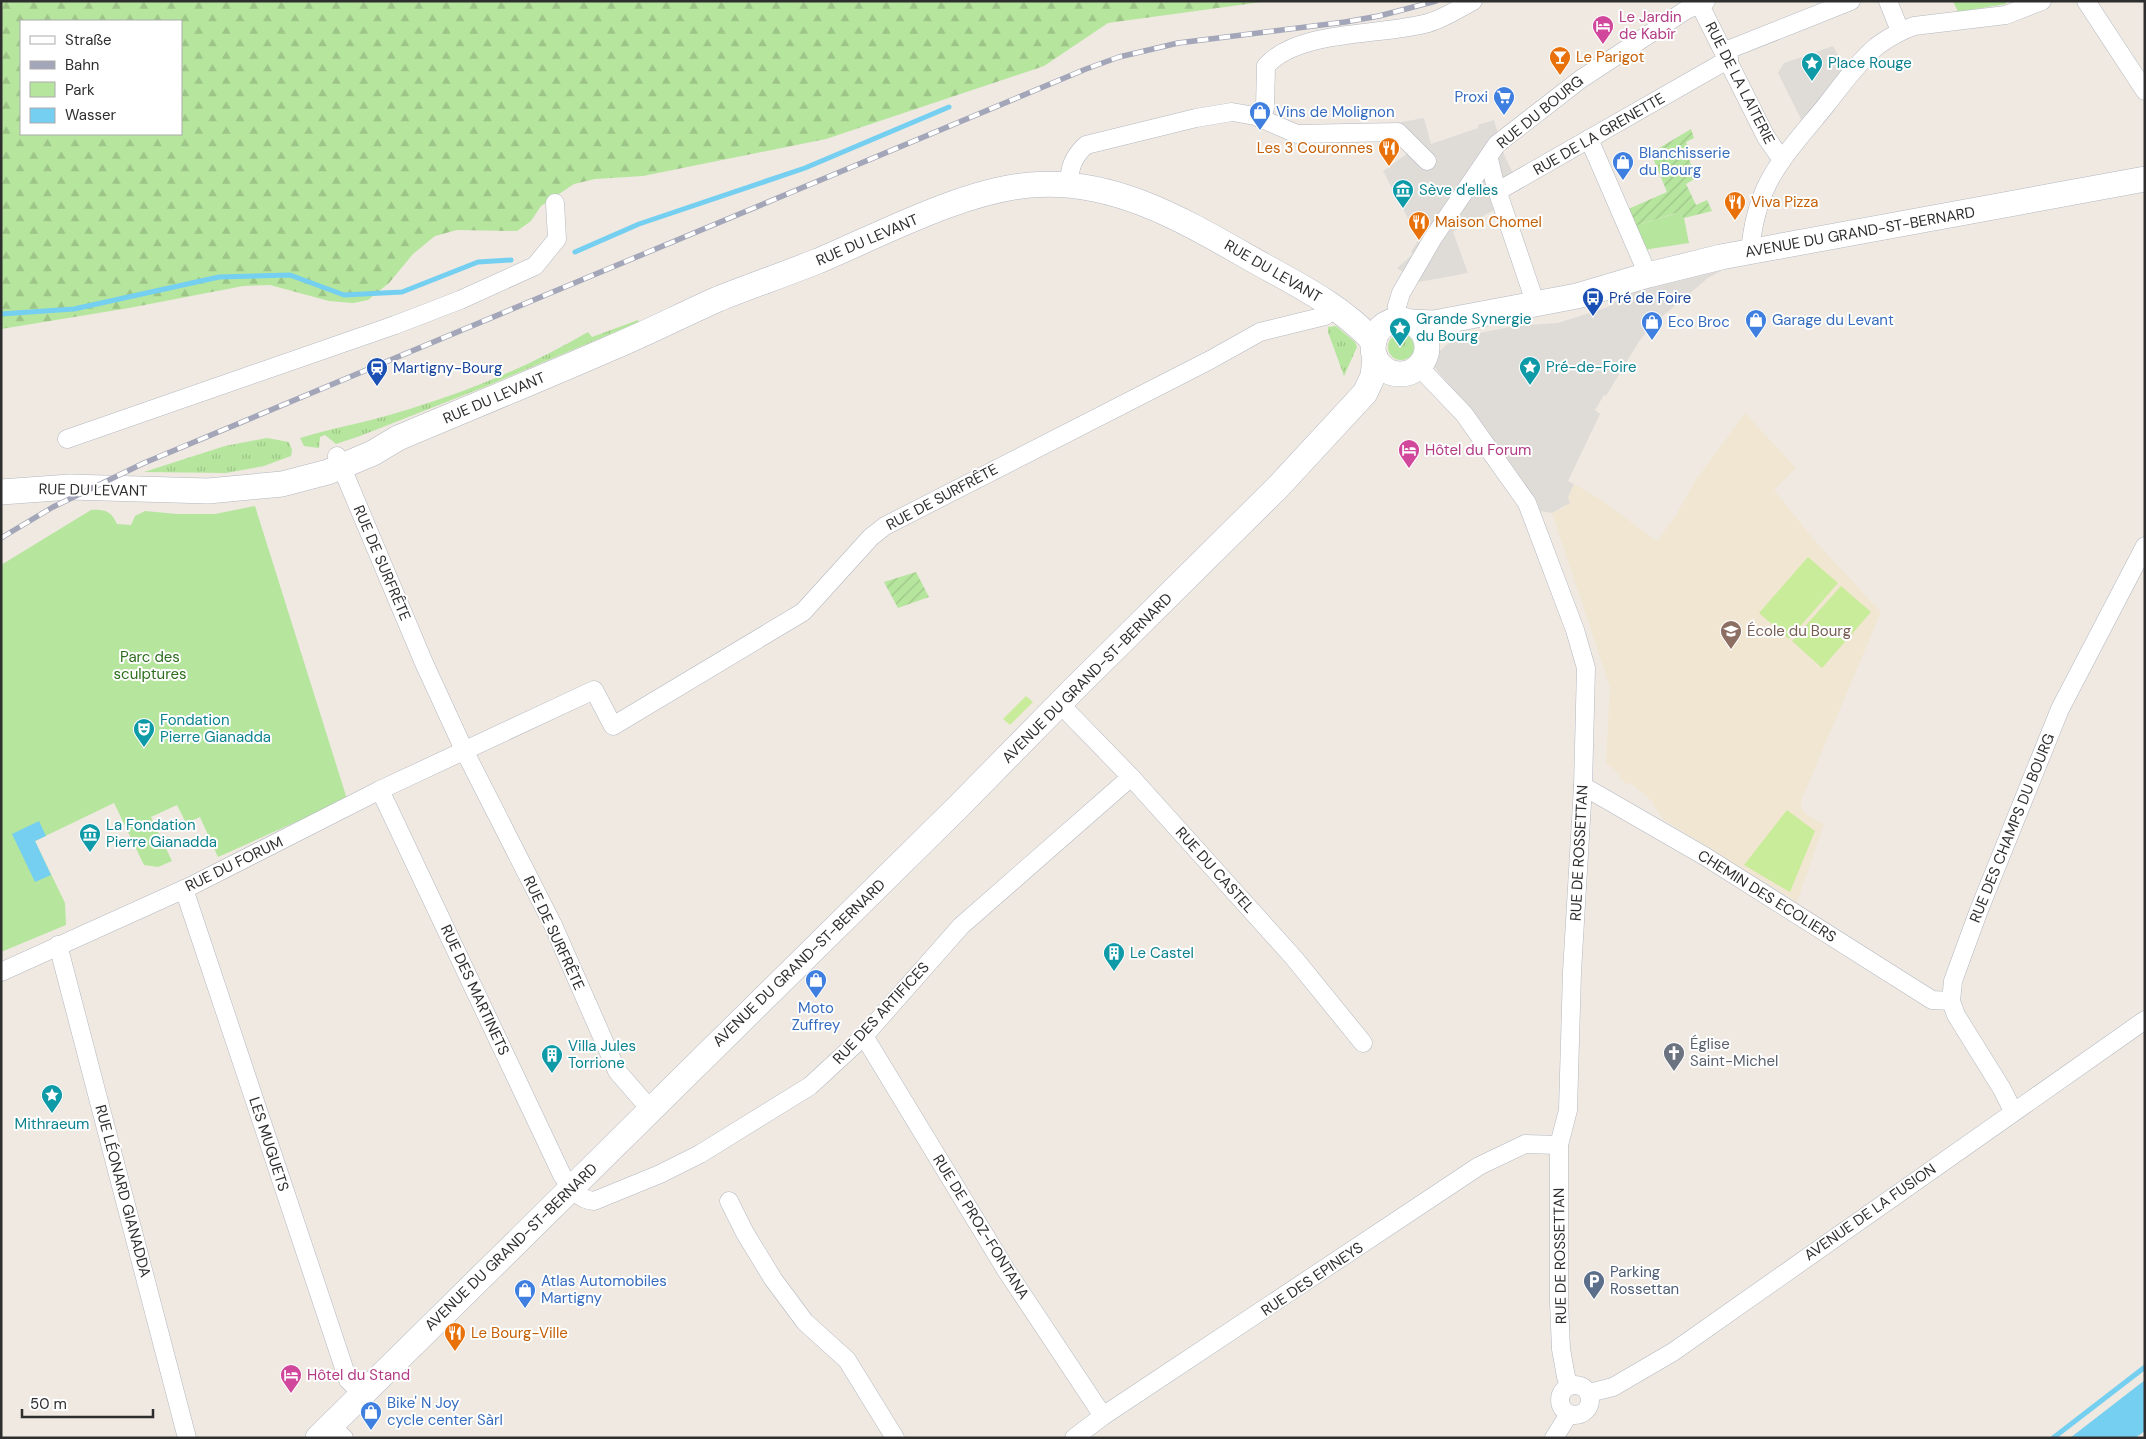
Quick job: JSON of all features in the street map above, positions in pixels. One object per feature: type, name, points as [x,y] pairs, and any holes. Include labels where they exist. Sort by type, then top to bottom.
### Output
[{"type":"street","points":[[1262,118],[1265,108],[1266,66],[1280,55],[1317,41],[1428,23],[1473,1]]},
{"type":"street","name":"RUE DE LA GRENETTE","points":[[1498,192],[1727,55],[1851,1]]},
{"type":"street","points":[[1888,1],[1900,31]]},
{"type":"street","points":[[1750,253],[1757,212],[1768,184],[1782,160],[1852,73],[1876,47],[1900,31],[1927,24],[2006,15],[2042,1]]},
{"type":"street","points":[[2086,1],[2145,91]]},
{"type":"street","name":"RUE DE LA LAITERIE","points":[[1701,2],[1766,137],[1782,160]]},
{"type":"street","name":"RUE DU BOURG","points":[[1399,321],[1397,306],[1401,293],[1433,238],[1489,159],[1497,144],[1581,79],[1701,2]]},
{"type":"street","points":[[1069,186],[1069,175],[1075,155],[1086,145],[1162,126],[1232,112],[1262,118],[1282,130],[1297,134],[1398,132],[1427,161]]},
{"type":"street","points":[[1589,139],[1648,275]]},
{"type":"street","points":[[1489,159],[1498,192],[1535,302]]},
{"type":"street","name":"AVENUE DU GRAND-ST-BERNARD","points":[[1279,486],[1339,436],[1368,409],[1391,382],[1459,332],[1530,317],[1577,296],[1648,275],[1750,253],[2145,179]]},
{"type":"street","name":"RUE DU LEVANT","points":[[1,492],[70,487],[208,491],[245,487],[339,461],[604,351],[717,300],[814,263],[952,204],[1005,189],[1030,185],[1097,189],[1146,204],[1206,233],[1335,307],[1399,321]]},
{"type":"street","points":[[67,439],[395,325],[460,300],[535,266],[557,239],[555,203]]},
{"type":"street","name":"AVENUE DU GRAND-ST-BERNARD","points":[[1399,321],[1434,322],[1535,302],[1577,296]]},
{"type":"street","name":"RUE DU LEVANT","points":[[1335,307],[1374,350]]},
{"type":"street","name":"RUE DE SURFRÊTE","points":[[465,752],[594,690],[613,726],[803,612],[849,564],[870,538],[885,526],[1210,360],[1260,332],[1324,316],[1335,307]]},
{"type":"street","points":[[1399,321],[1423,333],[1416,364],[1393,373],[1384,369],[1374,350],[1380,330],[1399,321]]},
{"type":"street","name":"AVENUE DU GRAND-ST-BERNARD","points":[[330,1434],[362,1394],[960,806],[1279,486],[1365,393],[1373,376],[1374,350]]},
{"type":"street","name":"RUE DE ROSSETTAN","points":[[1416,364],[1464,414],[1521,493],[1533,515],[1585,661],[1587,686],[1572,972],[1568,1110],[1559,1145],[1559,1302],[1562,1348],[1566,1377],[1570,1385]]},
{"type":"street","name":"RUE DE SURFRÊTE","points":[[339,461],[424,663],[465,752],[552,925],[617,1071],[650,1109]]},
{"type":"street","name":"RUE DES CHAMPS DU BOURG","points":[[1951,1001],[1953,981],[1979,910],[2060,708],[2145,546]]},
{"type":"street","name":"RUE DU CASTEL","points":[[1060,704],[1131,777],[1294,958],[1363,1043]]},
{"type":"street","name":"RUE DU FORUM","points":[[1,972],[184,889],[380,790],[465,752]]},
{"type":"street","name":"RUE DES ARTIFICES","points":[[572,1188],[586,1200],[594,1201],[684,1162],[810,1086],[864,1036],[962,926],[1131,777]]},
{"type":"street","name":"CHEMIN DES ECOLIERS","points":[[1583,786],[1706,857],[1932,1000],[1951,1001]]},
{"type":"street","name":"RUE DES MARTINETS","points":[[380,790],[562,1175],[572,1188]]},
{"type":"street","name":"LES MUGUETS","points":[[184,889],[348,1380],[362,1394]]},
{"type":"street","name":"RUE LÉONARD GIANADDA","points":[[58,945],[187,1438]]},
{"type":"street","points":[[1951,1001],[1956,1016],[2002,1089],[2013,1112]]},
{"type":"street","name":"AVENUE DE LA FUSION","points":[[1589,1393],[1613,1387],[1673,1352],[2145,1020]]},
{"type":"street","name":"RUE DE PROZ-FONTANA","points":[[864,1036],[1006,1270],[1103,1416]]},
{"type":"street","name":"RUE DES EPINEYS","points":[[1074,1438],[1103,1416],[1479,1166],[1525,1144],[1559,1145]]},
{"type":"street","points":[[729,1201],[745,1233],[773,1279],[806,1322],[847,1360],[895,1438]]},
{"type":"street","points":[[1570,1385],[1583,1386],[1589,1393],[1591,1402],[1587,1409],[1578,1415],[1569,1414],[1562,1408],[1560,1399],[1563,1391],[1570,1385]]},
{"type":"street","points":[[1554,1438],[1569,1414]]},
{"type":"shaded area","name":"Place Rouge","points":[[1833,46],[1848,73],[1802,121],[1778,73],[1784,63]]},
{"type":"shaded area","points":[[1424,118],[1431,144],[1478,128],[1478,125],[1494,120],[1505,157],[1521,189],[1504,196],[1498,208],[1453,232],[1468,273],[1419,282],[1397,268],[1413,254],[1411,252],[1419,239],[1383,171],[1408,153],[1401,147],[1398,149],[1393,141],[1396,123]]},
{"type":"shaded area","name":"Pré-de-Foire","points":[[1721,268],[1721,271],[1708,278],[1652,325],[1638,343],[1606,396],[1604,395],[1595,410],[1600,414],[1568,481],[1574,484],[1568,497],[1570,503],[1552,513],[1539,511],[1464,404],[1432,364],[1434,357],[1446,345],[1464,336],[1515,326],[1558,323],[1608,307],[1628,292]]},
{"type":"shaded area","name":"École du Bourg","points":[[1745,413],[1796,468],[1774,490],[1815,541],[1881,612],[1801,801],[1802,809],[1807,815],[1824,824],[1797,902],[1664,820],[1653,802],[1631,783],[1628,785],[1606,763],[1610,687],[1552,513],[1564,508],[1574,484],[1598,498],[1657,541],[1676,515],[1695,481]]},
{"type":"green space","points":[[1,1],[1269,1],[1108,23],[1044,66],[826,139],[643,176],[595,179],[574,184],[541,206],[531,221],[517,231],[457,230],[435,236],[413,254],[389,283],[368,300],[353,303],[329,301],[270,285],[243,286],[129,308],[1,329]]},
{"type":"green space","points":[[1953,1],[2006,1],[2006,4],[1958,12]]},
{"type":"green space","points":[[1691,129],[1694,138],[1686,142],[1689,149],[1686,151],[1696,178],[1686,184],[1696,205],[1707,200],[1712,211],[1684,218],[1676,213],[1632,227],[1626,210],[1667,192],[1651,153]]},
{"type":"green space","points":[[1677,213],[1684,218],[1689,243],[1643,250],[1632,227]]},
{"type":"green space","points":[[638,320],[639,322],[482,388],[360,436],[336,444],[325,435],[320,437],[319,448],[304,446],[300,438],[421,406],[519,368],[588,332],[592,337]]},
{"type":"green space","points":[[1336,326],[1355,342],[1357,347],[1344,376],[1328,332],[1328,327]]},
{"type":"green space","points":[[1401,334],[1411,337],[1414,347],[1411,357],[1401,360],[1391,357],[1388,347],[1391,337]]},
{"type":"green space","points":[[267,438],[289,442],[292,450],[291,456],[264,466],[226,473],[144,472],[225,446]]},
{"type":"green space","name":"Parc des sculptures","points":[[255,506],[347,799],[218,857],[200,817],[186,823],[177,805],[151,817],[172,861],[158,867],[144,865],[114,803],[35,841],[65,903],[66,925],[1,952],[1,565],[91,510],[107,512],[117,524],[131,525],[135,516],[145,511],[177,514],[215,514]]},
{"type":"green space","points":[[1808,557],[1838,583],[1789,639],[1759,613]]},
{"type":"green space","points":[[916,572],[929,597],[898,608],[884,582]]},
{"type":"green space","points":[[1841,586],[1871,612],[1822,668],[1792,641]]},
{"type":"green space","points":[[1026,696],[1033,702],[1010,725],[1003,719]]},
{"type":"green space","points":[[1787,810],[1815,831],[1790,892],[1744,865]]},
{"type":"water","points":[[39,821],[46,836],[35,841],[51,875],[35,882],[12,834]]},
{"type":"water","points":[[2145,1380],[2145,1431],[2135,1438],[2070,1438]]},
{"type":"waterway","points":[[575,252],[639,224],[805,168],[949,107]]},
{"type":"waterway","points":[[1,314],[74,309],[219,277],[290,275],[344,295],[402,292],[478,262],[511,260]]},
{"type":"waterway","points":[[2053,1438],[2145,1367]]},
{"type":"railway","points":[[1,538],[53,507],[144,463],[1086,69],[1119,57],[1178,43],[1345,22],[1379,16],[1436,1]]},
{"type":"place","name":"Le Jardin de Kabîr","points":[[1603,45]]},
{"type":"place","name":"Le Parigot","points":[[1560,76]]},
{"type":"place","name":"Place Rouge","points":[[1812,82]]},
{"type":"place","name":"Proxi","points":[[1504,116]]},
{"type":"place","name":"Vins de Molignon","points":[[1260,131]]},
{"type":"place","name":"Les 3 Couronnes","points":[[1389,167]]},
{"type":"place","name":"Blanchisserie du Bourg","points":[[1623,181]]},
{"type":"place","name":"Sève d'elles","points":[[1403,209]]},
{"type":"place","name":"Viva Pizza","points":[[1735,221]]},
{"type":"place","name":"Maison Chomel","points":[[1419,241]]},
{"type":"place","name":"Pré de Foire","points":[[1593,317]]},
{"type":"place","name":"Garage du Levant","points":[[1756,339]]},
{"type":"place","name":"Eco Broc","points":[[1652,341]]},
{"type":"place","name":"Grande Synergie du Bourg","points":[[1400,347]]},
{"type":"place","name":"Pré-de-Foire","points":[[1530,386]]},
{"type":"place","name":"Martigny-Bourg","points":[[377,387]]},
{"type":"place","name":"Hôtel du Forum","points":[[1409,469]]},
{"type":"place","name":"École du Bourg","points":[[1731,650]]},
{"type":"place","name":"Fondation Pierre Gianadda","points":[[144,748]]},
{"type":"place","name":"La Fondation Pierre Gianadda","points":[[90,853]]},
{"type":"place","name":"Le Castel","points":[[1114,972]]},
{"type":"place","name":"Moto Zuffrey","points":[[816,999]]},
{"type":"place","name":"Église Saint-Michel","points":[[1674,1072]]},
{"type":"place","name":"Villa Jules Torrione","points":[[552,1074]]},
{"type":"place","name":"Mithraeum","points":[[52,1114]]},
{"type":"place","name":"Parking Rossettan","points":[[1594,1300]]},
{"type":"place","name":"Atlas Automobiles Martigny","points":[[525,1309]]},
{"type":"place","name":"Le Bourg-Ville","points":[[455,1352]]},
{"type":"place","name":"Hôtel du Stand","points":[[291,1394]]},
{"type":"place","name":"Bike' N Joy cycle center Sàrl","points":[[371,1431]]}]
